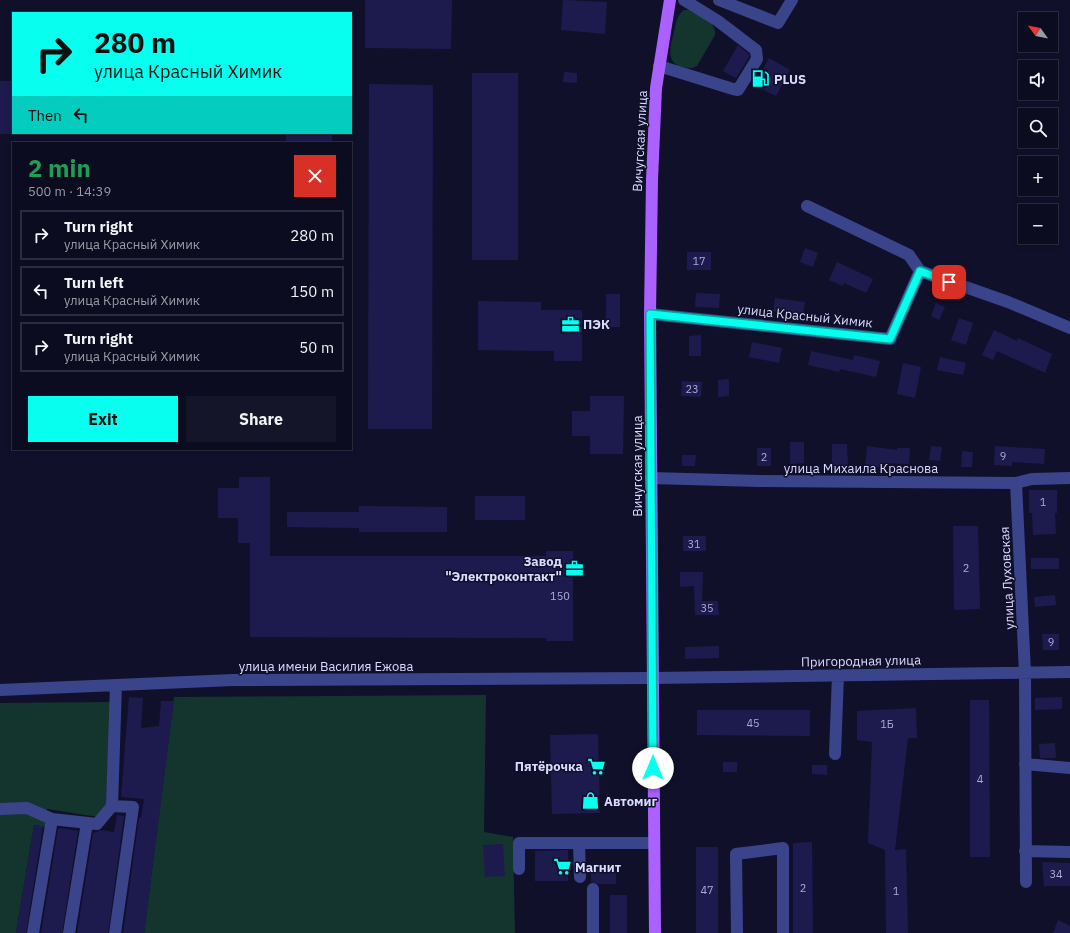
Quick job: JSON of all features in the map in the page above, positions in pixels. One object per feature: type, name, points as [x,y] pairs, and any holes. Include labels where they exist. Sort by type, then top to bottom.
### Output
[{"type":"main road","name":"Вичугская улица","points":[[655,933],[653,843],[650,314],[652,180],[654,112],[659,66],[670,0]]},
{"type":"street","points":[[659,66],[738,90],[757,59],[756,50],[739,36],[684,0]]},
{"type":"street","points":[[719,0],[778,23],[792,0]]},
{"type":"street","points":[[807,206],[909,256],[920,271],[1008,302],[1070,328]]},
{"type":"street","name":"улица Красный Химик","points":[[650,314],[890,339],[920,271]]},
{"type":"street","name":"улица Михаила Краснова","points":[[651,478],[759,481],[1016,483],[1032,479],[1070,478]]},
{"type":"street","name":"улица Луховская","points":[[1016,483],[1025,672],[1026,882]]},
{"type":"street","name":"Пригородная улица","points":[[652,678],[1070,672]]},
{"type":"street","points":[[835,754],[838,675]]},
{"type":"street","name":"улица имени Василия Ежова","points":[[0,690],[233,680],[652,678]]},
{"type":"street","points":[[0,809],[27,808],[52,819],[97,824],[112,806],[116,685]]},
{"type":"street","points":[[1025,764],[1070,768]]},
{"type":"street","points":[[112,806],[133,807],[115,933]]},
{"type":"street","points":[[33,933],[52,819]]},
{"type":"street","points":[[70,933],[87,823]]},
{"type":"street","points":[[519,869],[519,843],[653,843]]},
{"type":"street","points":[[579,843],[580,877]]},
{"type":"street","points":[[737,933],[736,854],[783,848],[783,933]]},
{"type":"street","points":[[1025,851],[1070,852]]},
{"type":"street","points":[[593,889],[593,933]]},
{"type":"green space","points":[[684,10],[688,10],[706,20],[715,30],[715,35],[697,66],[692,68],[677,65],[673,62],[670,52],[676,22]]},
{"type":"green space","points":[[486,695],[484,832],[513,837],[515,933],[144,933],[174,697]]},
{"type":"green space","points":[[113,702],[107,811],[98,817],[47,809],[45,827],[34,825],[16,933],[0,933],[0,703]]},
{"type":"building","points":[[365,0],[452,0],[451,49],[365,48]]},
{"type":"building","points":[[563,0],[607,2],[605,34],[561,30]]},
{"type":"building","points":[[738,45],[749,54],[749,57],[736,78],[723,71]]},
{"type":"building","points":[[769,58],[790,70],[776,96],[754,85]]},
{"type":"building","points":[[564,72],[577,73],[577,83],[563,82]]},
{"type":"building","points":[[472,73],[518,73],[518,260],[472,260]]},
{"type":"building","points":[[0,81],[12,81],[12,134],[0,134]]},
{"type":"building","points":[[369,84],[433,85],[432,429],[368,429]]},
{"type":"building","points":[[286,135],[332,135],[332,142],[286,142]]},
{"type":"building","points":[[805,248],[818,253],[813,267],[800,262]]},
{"type":"building","points":[[687,252],[711,252],[711,270],[687,270]]},
{"type":"building","points":[[837,262],[873,279],[866,293],[844,283],[843,286],[829,280]]},
{"type":"building","points":[[696,293],[720,294],[719,308],[695,307]]},
{"type":"building","points":[[606,294],[620,294],[620,327],[606,327]]},
{"type":"building","points":[[775,298],[805,302],[803,315],[773,311]]},
{"type":"building","points":[[478,301],[541,302],[541,310],[582,310],[582,361],[554,361],[554,351],[478,350]]},
{"type":"building","points":[[936,303],[945,307],[939,320],[931,316]]},
{"type":"building","points":[[959,318],[973,323],[966,345],[951,340]]},
{"type":"building","points":[[994,330],[1017,341],[1018,338],[1052,354],[1045,373],[997,351],[993,360],[982,355]]},
{"type":"building","points":[[701,335],[701,356],[689,356],[689,336]]},
{"type":"building","points":[[752,342],[782,348],[779,363],[749,357]]},
{"type":"building","points":[[811,351],[853,360],[854,355],[880,361],[876,377],[840,369],[839,372],[808,365]]},
{"type":"building","points":[[940,357],[966,363],[963,375],[937,370]]},
{"type":"building","points":[[903,363],[921,367],[915,398],[897,394]]},
{"type":"building","points":[[729,379],[729,396],[718,397],[718,380]]},
{"type":"building","points":[[682,381],[702,382],[701,397],[681,396]]},
{"type":"building","points":[[590,396],[624,396],[623,454],[590,454],[590,436],[572,436],[572,411],[590,411]]},
{"type":"building","points":[[790,442],[804,442],[804,463],[790,464]]},
{"type":"building","points":[[832,444],[847,444],[848,468],[832,469]]},
{"type":"building","points":[[867,446],[897,450],[897,448],[910,448],[909,464],[882,463],[882,467],[865,467]]},
{"type":"building","points":[[931,446],[942,447],[940,461],[929,460]]},
{"type":"building","points":[[995,446],[1045,449],[1044,464],[1012,462],[1012,466],[994,465]]},
{"type":"building","points":[[757,448],[771,448],[771,466],[757,466]]},
{"type":"building","points":[[962,451],[973,452],[972,467],[961,467]]},
{"type":"building","points":[[682,455],[696,455],[695,466],[682,466]]},
{"type":"building","points":[[239,477],[270,477],[270,556],[546,556],[546,551],[573,551],[573,641],[546,641],[546,638],[250,637],[250,543],[238,543],[238,518],[218,518],[218,488],[239,488]]},
{"type":"building","points":[[1029,490],[1057,490],[1057,513],[1055,513],[1056,534],[1033,535],[1032,513],[1029,513]]},
{"type":"building","points":[[475,496],[525,496],[525,520],[475,520]]},
{"type":"building","points":[[359,506],[447,507],[447,532],[359,532],[359,528],[287,527],[287,512],[359,512]]},
{"type":"building","points":[[953,526],[978,526],[980,609],[954,610]]},
{"type":"building","points":[[683,536],[706,536],[706,551],[683,551]]},
{"type":"building","points":[[1031,558],[1059,558],[1059,569],[1031,569]]},
{"type":"building","points":[[680,572],[703,572],[702,601],[718,601],[719,615],[695,615],[694,586],[680,587]]},
{"type":"building","points":[[1055,595],[1056,605],[1035,607],[1034,597]]},
{"type":"building","points":[[1042,634],[1059,634],[1059,650],[1043,650]]},
{"type":"building","points":[[719,646],[719,658],[685,659],[685,647]]},
{"type":"building","points":[[129,697],[143,698],[141,728],[159,726],[161,701],[174,701],[144,933],[123,933],[139,818],[141,818],[144,799],[121,797]]},
{"type":"building","points":[[1062,697],[1062,709],[1035,710],[1035,698]]},
{"type":"building","points":[[970,700],[989,700],[990,857],[970,857]]},
{"type":"building","points":[[916,708],[917,738],[908,738],[895,850],[906,849],[908,933],[886,933],[885,850],[868,843],[872,742],[857,740],[857,711]]},
{"type":"building","points":[[697,710],[810,710],[810,736],[697,735]]},
{"type":"building","points":[[598,734],[600,813],[552,814],[550,735]]},
{"type":"building","points":[[1055,743],[1056,758],[1040,758],[1039,744]]},
{"type":"building","points":[[723,762],[737,762],[737,772],[723,772]]},
{"type":"building","points":[[812,765],[827,765],[827,775],[812,774]]},
{"type":"building","points":[[117,815],[124,816],[108,933],[77,933],[93,833],[101,830],[114,832]]},
{"type":"building","points":[[34,825],[43,826],[26,933],[16,933]]},
{"type":"building","points":[[58,829],[78,831],[62,933],[41,933]]},
{"type":"building","points":[[812,842],[813,933],[793,933],[793,843]]},
{"type":"building","points":[[503,844],[505,876],[485,877],[483,845]]},
{"type":"building","points":[[696,847],[718,847],[718,933],[696,933]]},
{"type":"building","points":[[568,850],[568,881],[535,881],[535,851]]},
{"type":"building","points":[[1042,862],[1070,863],[1070,886],[1044,886]]},
{"type":"building","points":[[591,869],[616,869],[616,884],[598,884],[591,882]]},
{"type":"building","points":[[610,895],[627,895],[627,933],[610,933]]},
{"type":"building","points":[[1058,920],[1070,926],[1070,933],[1053,933]]},
{"type":"place","name":"PLUS","points":[[761,79]]},
{"type":"place","name":"ПЭК","points":[[570,324]]},
{"type":"place","name":"Завод \"Электроконтакт\"","points":[[575,568]]},
{"type":"place","name":"Пятёрочка","points":[[596,766]]},
{"type":"place","name":"Автомиг","points":[[591,801]]},
{"type":"place","name":"Магнит","points":[[562,867]]},
{"type":"route","points":[[653,768],[650,314],[890,339],[920,271],[949,282]]}]
